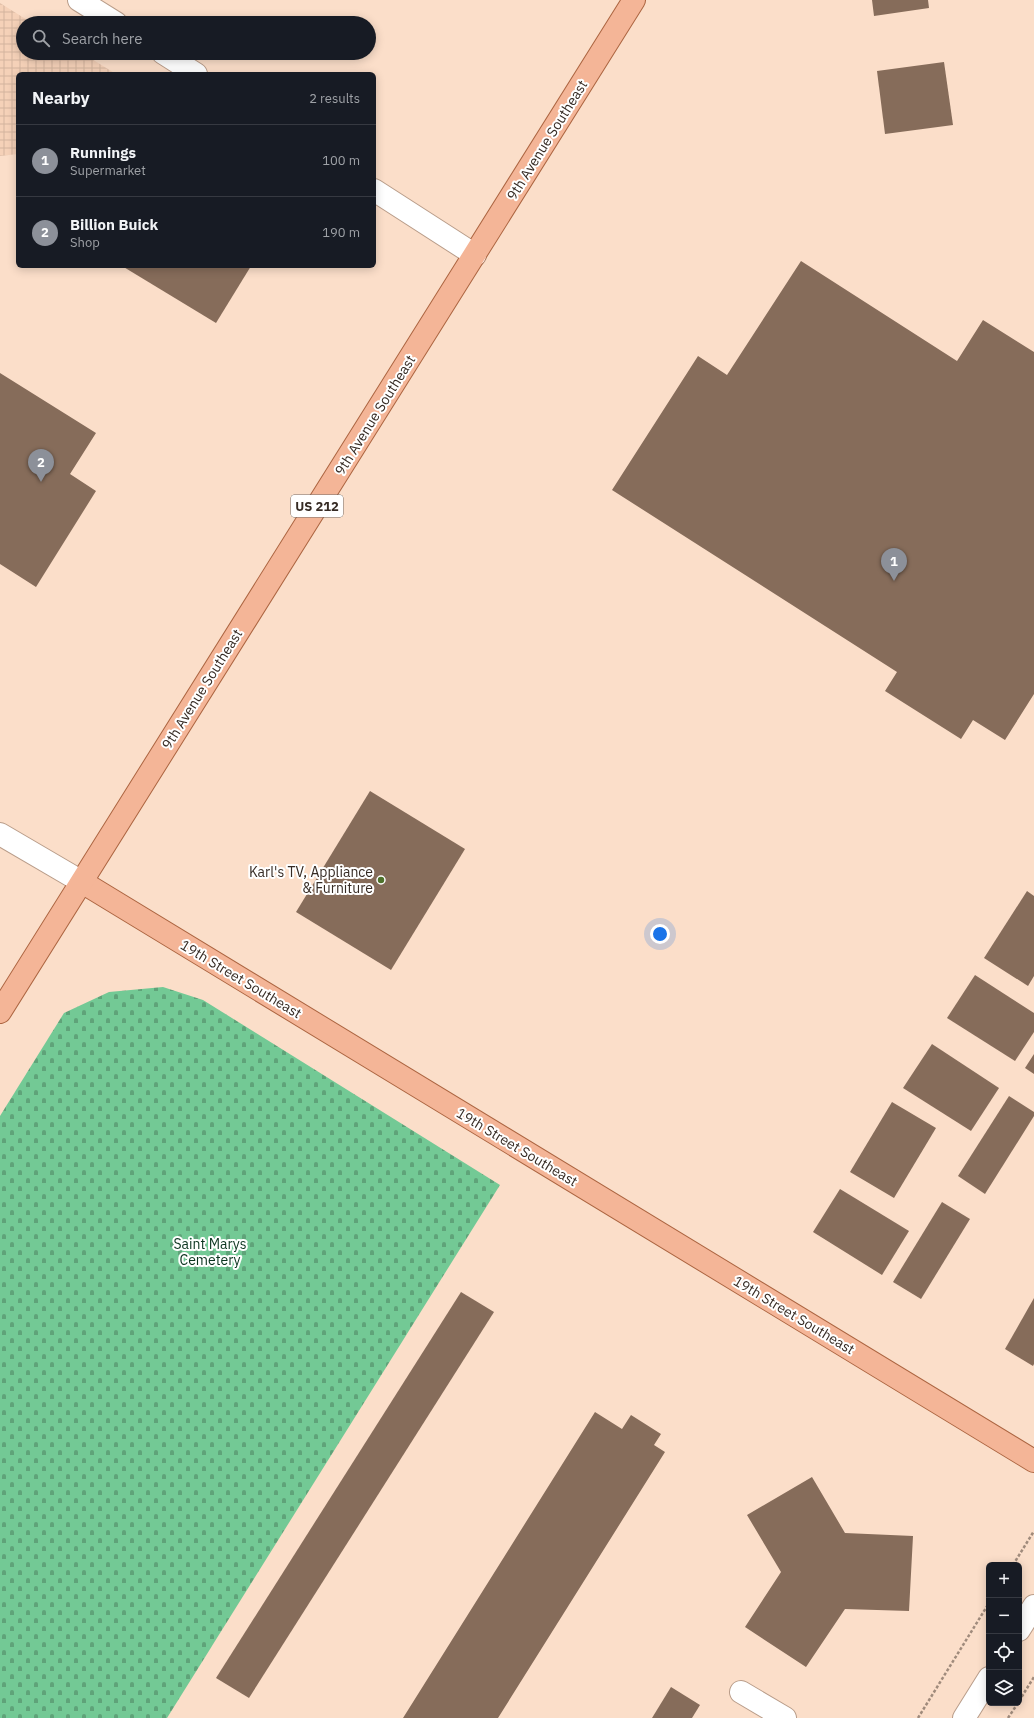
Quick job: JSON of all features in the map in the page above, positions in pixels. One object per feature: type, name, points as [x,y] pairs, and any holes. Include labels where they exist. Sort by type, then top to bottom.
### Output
[{"type":"main road","name":"9th Avenue Southeast","points":[[0,1012],[634,0]]},
{"type":"main road","name":"19th Street Southeast","points":[[82,882],[1034,1462]]},
{"type":"street","points":[[79,0],[105,16]]},
{"type":"street","points":[[174,60],[193,72]]},
{"type":"street","points":[[376,191],[475,255]]},
{"type":"street","name":"19th Street Southeast","points":[[0,834],[82,882]]},
{"type":"street","points":[[1022,1625],[1034,1606]]},
{"type":"street","points":[[964,1718],[986,1683]]},
{"type":"street","points":[[741,1692],[785,1718]]},
{"type":"path","points":[[1015,1562],[1034,1531]]},
{"type":"path","points":[[918,1718],[986,1608]]},
{"type":"path","points":[[1022,1696],[1034,1677]]},
{"type":"path","points":[[1008,1718],[1016,1706]]},
{"type":"shaded area","points":[[0,3],[21,16],[16,16],[16,60],[93,60],[113,72],[16,72],[16,154],[0,156]]},
{"type":"green space","name":"Saint Marys Cemetery","points":[[163,987],[203,1000],[500,1185],[167,1718],[0,1718],[0,1116],[64,1013],[109,992]]},
{"type":"building","points":[[872,0],[928,0],[929,8],[874,16]]},
{"type":"building","points":[[944,62],[953,125],[885,134],[877,71]]},
{"type":"building","points":[[801,261],[957,361],[983,320],[1034,352],[1034,694],[1005,740],[973,720],[961,739],[885,691],[897,672],[612,490],[698,356],[727,375]]},
{"type":"building","points":[[125,268],[250,268],[216,323]]},
{"type":"building","points":[[0,373],[96,433],[70,474],[96,491],[36,587],[0,564]]},
{"type":"building","name":"Karl's TV, Appliance & Furniture","points":[[370,791],[465,849],[391,970],[296,912]]},
{"type":"building","points":[[1027,891],[1034,896],[1034,976],[1028,986],[984,958]]},
{"type":"building","points":[[975,975],[1034,1013],[1034,1032],[1015,1061],[947,1018]]},
{"type":"building","points":[[932,1044],[999,1088],[971,1131],[903,1088]]},
{"type":"building","points":[[1034,1054],[1034,1074],[1025,1068]]},
{"type":"building","points":[[1009,1096],[1034,1112],[1034,1116],[985,1194],[958,1176]]},
{"type":"building","points":[[892,1102],[936,1128],[894,1198],[850,1172]]},
{"type":"building","points":[[840,1189],[909,1231],[882,1275],[813,1232]]},
{"type":"building","points":[[942,1202],[970,1219],[921,1299],[893,1282]]},
{"type":"building","points":[[461,1292],[494,1312],[249,1698],[216,1678]]},
{"type":"building","points":[[1034,1298],[1034,1364],[1033,1366],[1005,1349]]},
{"type":"building","points":[[595,1412],[622,1429],[631,1415],[661,1434],[654,1445],[665,1452],[498,1718],[403,1718]]},
{"type":"building","points":[[812,1477],[845,1533],[913,1536],[909,1611],[845,1609],[806,1667],[745,1627],[781,1572],[747,1515]]},
{"type":"building","points":[[671,1687],[700,1705],[692,1718],[652,1718]]},
{"type":"place","name":"Billion Buick","points":[[41,482]]},
{"type":"place","name":"Runnings","points":[[894,581]]},
{"type":"place","name":"Karl's TV, Appliance & Furniture","points":[[381,880]]}]
